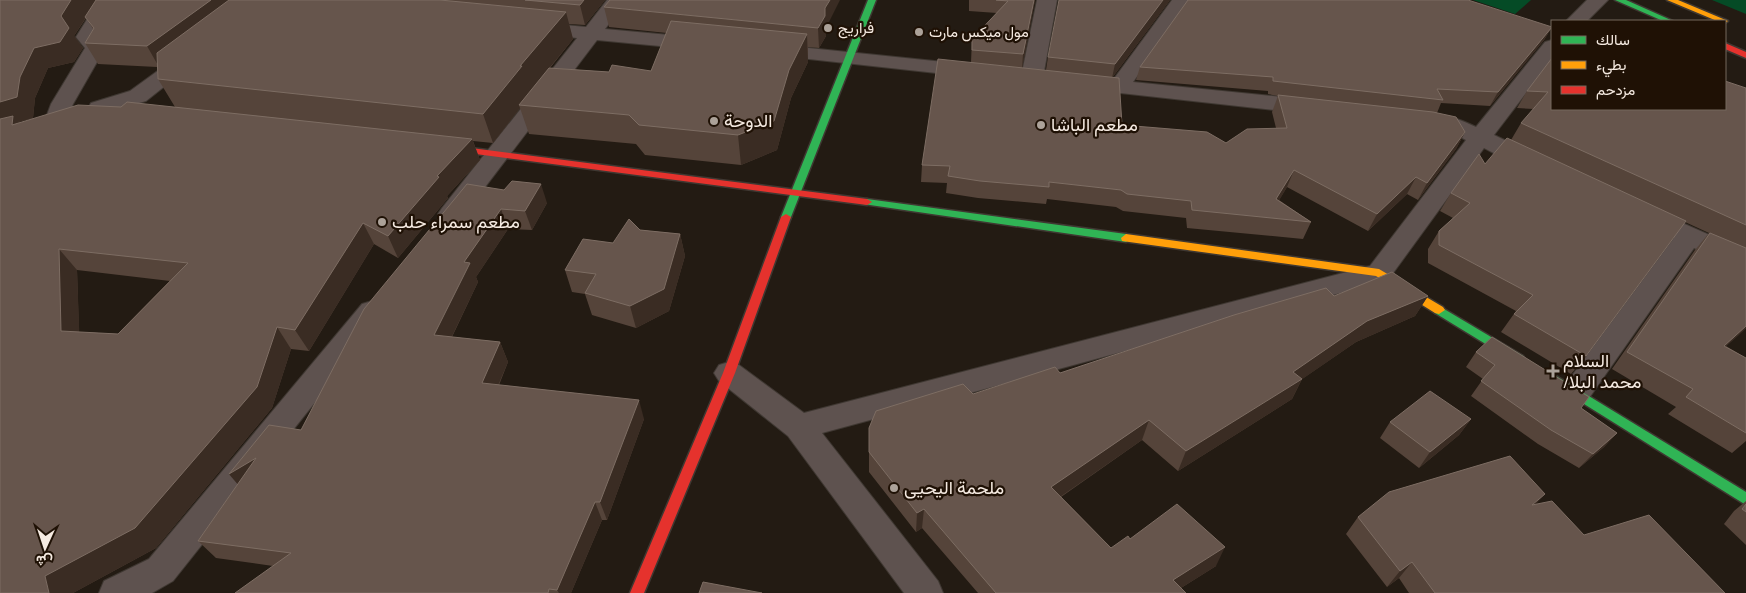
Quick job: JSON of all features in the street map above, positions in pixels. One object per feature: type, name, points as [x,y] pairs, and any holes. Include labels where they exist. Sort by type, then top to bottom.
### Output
[{"type":"street","points":[[58,120],[62,104],[95,48],[86,37],[109,0]]},
{"type":"street","points":[[437,231],[500,154],[617,0]]},
{"type":"street","points":[[637,593],[729,373],[795,192],[872,0]]},
{"type":"street","points":[[1030,77],[1047,0]]},
{"type":"street","points":[[1119,86],[1182,0]]},
{"type":"street","points":[[1577,20],[1598,0]]},
{"type":"street","points":[[1619,0],[1666,20]]},
{"type":"street","points":[[1671,0],[1722,20]]},
{"type":"street","points":[[514,26],[721,46]]},
{"type":"street","points":[[800,427],[1379,273],[1480,137],[1549,38]]},
{"type":"street","points":[[1726,46],[1746,55]]},
{"type":"street","points":[[751,48],[1327,109]]},
{"type":"street","points":[[95,110],[138,96],[200,49]]},
{"type":"street","points":[[95,110],[128,112]]},
{"type":"street","points":[[1406,118],[1456,126],[1550,170]]},
{"type":"street","points":[[432,146],[795,192],[1379,273],[1527,363]]},
{"type":"street","points":[[1628,207],[1746,262]]},
{"type":"street","points":[[1576,393],[1689,236]]},
{"type":"street","points":[[117,593],[160,570],[387,292]]},
{"type":"street","points":[[729,373],[800,427],[925,593]]},
{"type":"street","points":[[1543,373],[1746,499]]},
{"type":"green space","points":[[1473,0],[1531,0],[1515,14]]},
{"type":"green space","points":[[1712,0],[1746,0],[1746,14]]},
{"type":"building","points":[[0,0],[71,0],[61,16],[69,28],[60,42],[34,48],[20,77],[17,97],[0,102]]},
{"type":"building","points":[[96,0],[211,0],[147,46],[85,43],[94,28],[85,17]]},
{"type":"building","points":[[229,0],[440,0],[566,12],[520,66],[522,66],[483,114],[158,79],[157,53]]},
{"type":"building","points":[[525,0],[584,0],[580,5]]},
{"type":"building","points":[[610,0],[830,0],[825,8],[825,16],[818,28],[604,7]]},
{"type":"building","points":[[996,0],[1034,0],[1023,54],[972,50],[972,39],[1008,1]]},
{"type":"building","points":[[1059,0],[1163,0],[1115,64],[1048,57]]},
{"type":"building","points":[[1188,0],[1468,0],[1551,27],[1498,92],[1437,89],[1443,100],[1273,81],[1273,77],[1140,67]]},
{"type":"building","points":[[671,21],[807,34],[789,70],[774,121],[738,135],[639,125],[629,115],[519,105],[549,68],[609,72],[612,65],[651,71]]},
{"type":"building","points":[[938,59],[1119,78],[1122,125],[1207,132],[1226,143],[1247,129],[1287,128],[1278,95],[1433,112],[1456,117],[1465,132],[1427,183],[1416,177],[1377,214],[1294,170],[1276,199],[1311,222],[1192,210],[1191,201],[1127,194],[1121,190],[1049,182],[1049,187],[980,181],[948,176],[950,166],[922,165]]},
{"type":"building","points":[[1551,59],[1551,110],[1726,110],[1726,81],[1746,88],[1746,225],[1521,123],[1548,92],[1527,91]]},
{"type":"building","points":[[127,102],[472,139],[437,176],[439,177],[388,236],[363,223],[295,330],[277,327],[257,387],[135,528],[45,576],[49,593],[0,593],[0,119],[13,116],[12,125],[78,105],[121,107]],"holes":[[[59,249],[188,263],[118,334],[61,331]]]},
{"type":"building","points":[[1507,138],[1686,221],[1586,356],[1514,314],[1533,295],[1439,245],[1439,231],[1470,203],[1451,193],[1479,154],[1485,164]]},
{"type":"building","points":[[512,181],[541,184],[525,211],[501,209],[464,262],[470,263],[434,335],[500,342],[482,383],[639,400],[600,502],[595,502],[557,590],[549,589],[548,593],[235,593],[291,553],[198,541],[256,458],[229,474],[269,425],[301,430],[364,309],[467,184],[504,190]]},
{"type":"building","points":[[629,219],[640,230],[680,234],[664,289],[630,306],[585,293],[596,274],[565,270],[583,239],[613,243]]},
{"type":"building","points":[[1710,233],[1746,248],[1746,326],[1724,346],[1746,358],[1746,433],[1686,397],[1693,389],[1627,352]]},
{"type":"building","points":[[1392,272],[1428,296],[1367,321],[1293,372],[1302,379],[1186,451],[1149,420],[1051,487],[1111,548],[1128,536],[1130,539],[1177,504],[1225,547],[1173,580],[1186,593],[996,593],[924,509],[917,513],[869,452],[869,428],[876,411],[963,384],[973,394],[1055,367],[1060,373],[1234,315],[1326,288],[1334,296]]},
{"type":"building","points":[[1492,337],[1589,397],[1581,408],[1617,433],[1593,454],[1551,430],[1481,381],[1495,365],[1476,352]]},
{"type":"building","points":[[1430,391],[1471,419],[1430,452],[1390,422]]},
{"type":"building","points":[[1510,456],[1545,494],[1532,505],[1552,501],[1584,535],[1649,515],[1725,593],[1435,593],[1412,562],[1400,571],[1358,517],[1389,492]]},
{"type":"building","points":[[1746,504],[1746,512],[1742,509]]},
{"type":"building","points":[[703,582],[762,593],[699,593]]},
{"type":"traffic: fast","points":[[786,217],[872,0]]},
{"type":"traffic: fast","points":[[1619,0],[1667,20]]},
{"type":"traffic: fast","points":[[867,202],[1126,238]]},
{"type":"traffic: fast","points":[[1439,310],[1519,359]]},
{"type":"traffic: fast","points":[[1556,381],[1746,499]]},
{"type":"traffic: slow","points":[[1671,0],[1721,20]]},
{"type":"traffic: slow","points":[[1126,238],[1379,273],[1439,310]]},
{"type":"traffic: jam","points":[[1726,46],[1746,55]]},
{"type":"traffic: jam","points":[[440,147],[867,202]]},
{"type":"traffic: jam","points":[[637,593],[729,373],[786,217]]},
{"type":"place","name":"فراريج","points":[[828,28]]},
{"type":"place","name":"مول ميكس مارت","points":[[919,32]]},
{"type":"place","name":"الدوحة","points":[[714,121]]},
{"type":"place","name":"مطعم الباشا","points":[[1041,125]]},
{"type":"place","name":"مطعم سمراء حلب","points":[[382,222]]},
{"type":"place","name":"السلام /محمد البلا","points":[[1553,371]]},
{"type":"place","name":"ملحمة اليحيى","points":[[894,488]]}]
